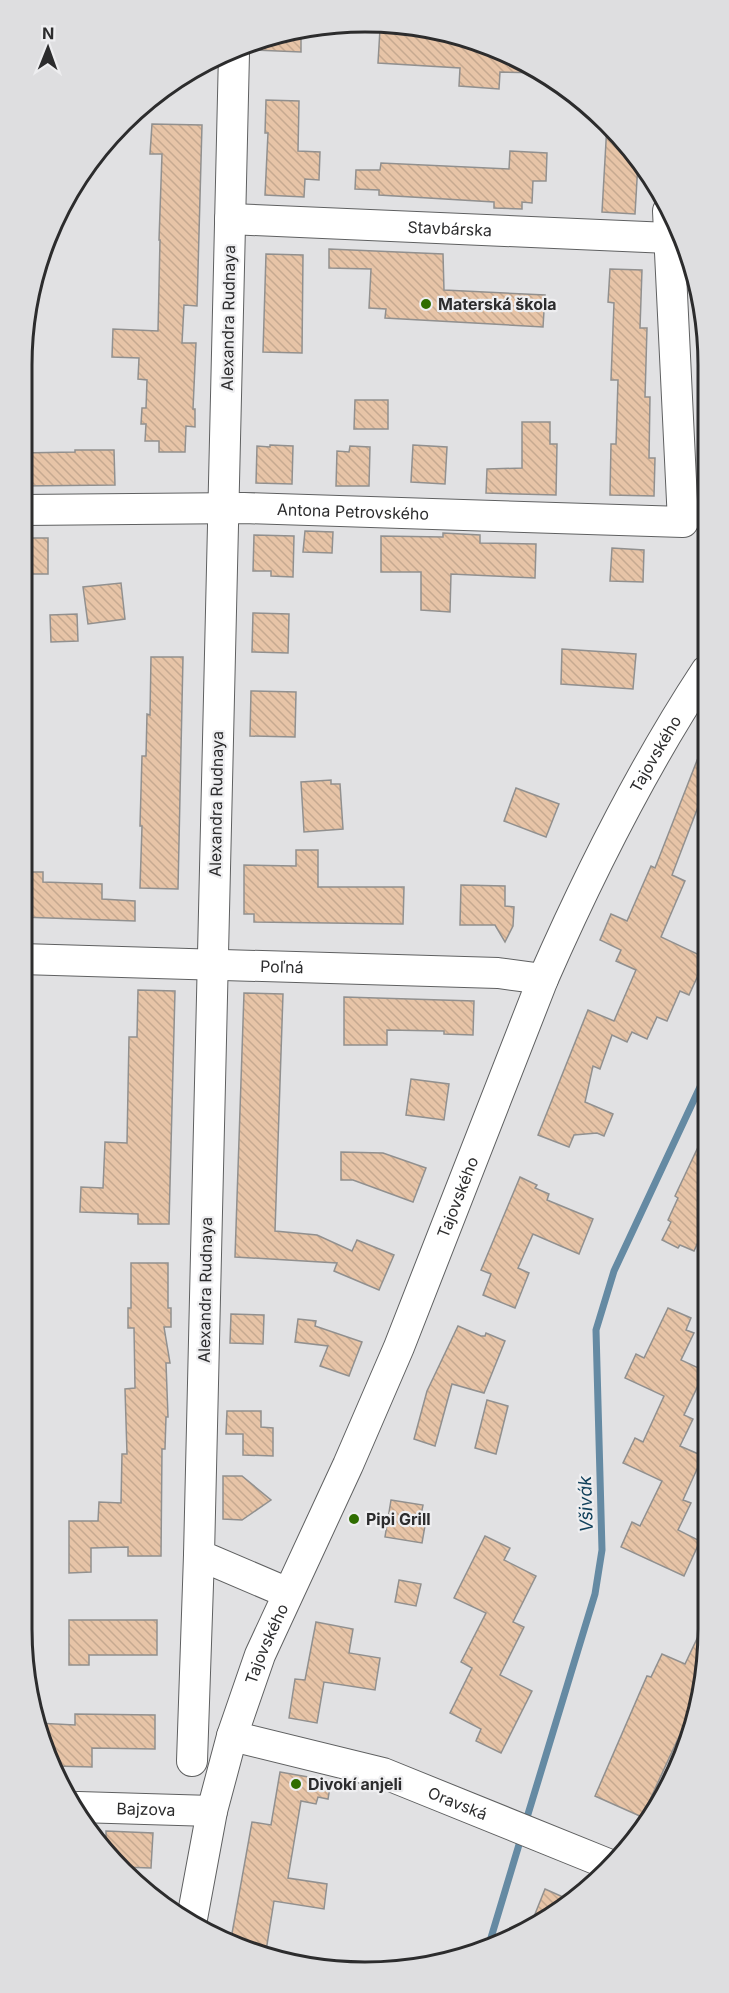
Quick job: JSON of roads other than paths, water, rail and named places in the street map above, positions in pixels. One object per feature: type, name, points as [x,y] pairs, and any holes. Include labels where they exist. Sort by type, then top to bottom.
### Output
[{"type":"street","name":"Alexandra Rudnaya","points":[[192,1761],[199,1555],[234,58]]},
{"type":"street","name":"Stavbárska","points":[[230,219],[667,225]]},
{"type":"street","name":"Antona Petrovského","points":[[31,510],[224,508],[684,522],[669,231]]},
{"type":"street","name":"Tajovského","points":[[232,1736],[260,1655],[348,1465],[399,1347],[543,979],[584,888],[628,802],[679,711],[698,683]]},
{"type":"street","name":"Poľná","points":[[31,959],[498,973],[543,979]]},
{"type":"street","points":[[199,1555],[288,1593]]},
{"type":"street","points":[[193,1914],[212,1811],[232,1736]]},
{"type":"street","name":"Oravská","points":[[232,1736],[382,1773],[602,1862]]},
{"type":"street","name":"Bajzova","points":[[83,1806],[212,1811]]},
{"type":"waterway","name":"Všivák","points":[[525,1824],[595,1594],[602,1550],[596,1330],[614,1271],[698,1091]]},
{"type":"waterway","name":"Všivák","points":[[491,1936],[521,1838]]},
{"type":"place","name":"Materská škola","points":[[426,304]]},
{"type":"place","name":"Pipi Grill","points":[[354,1519]]},
{"type":"place","name":"Divokí anjeli","points":[[296,1784]]}]
